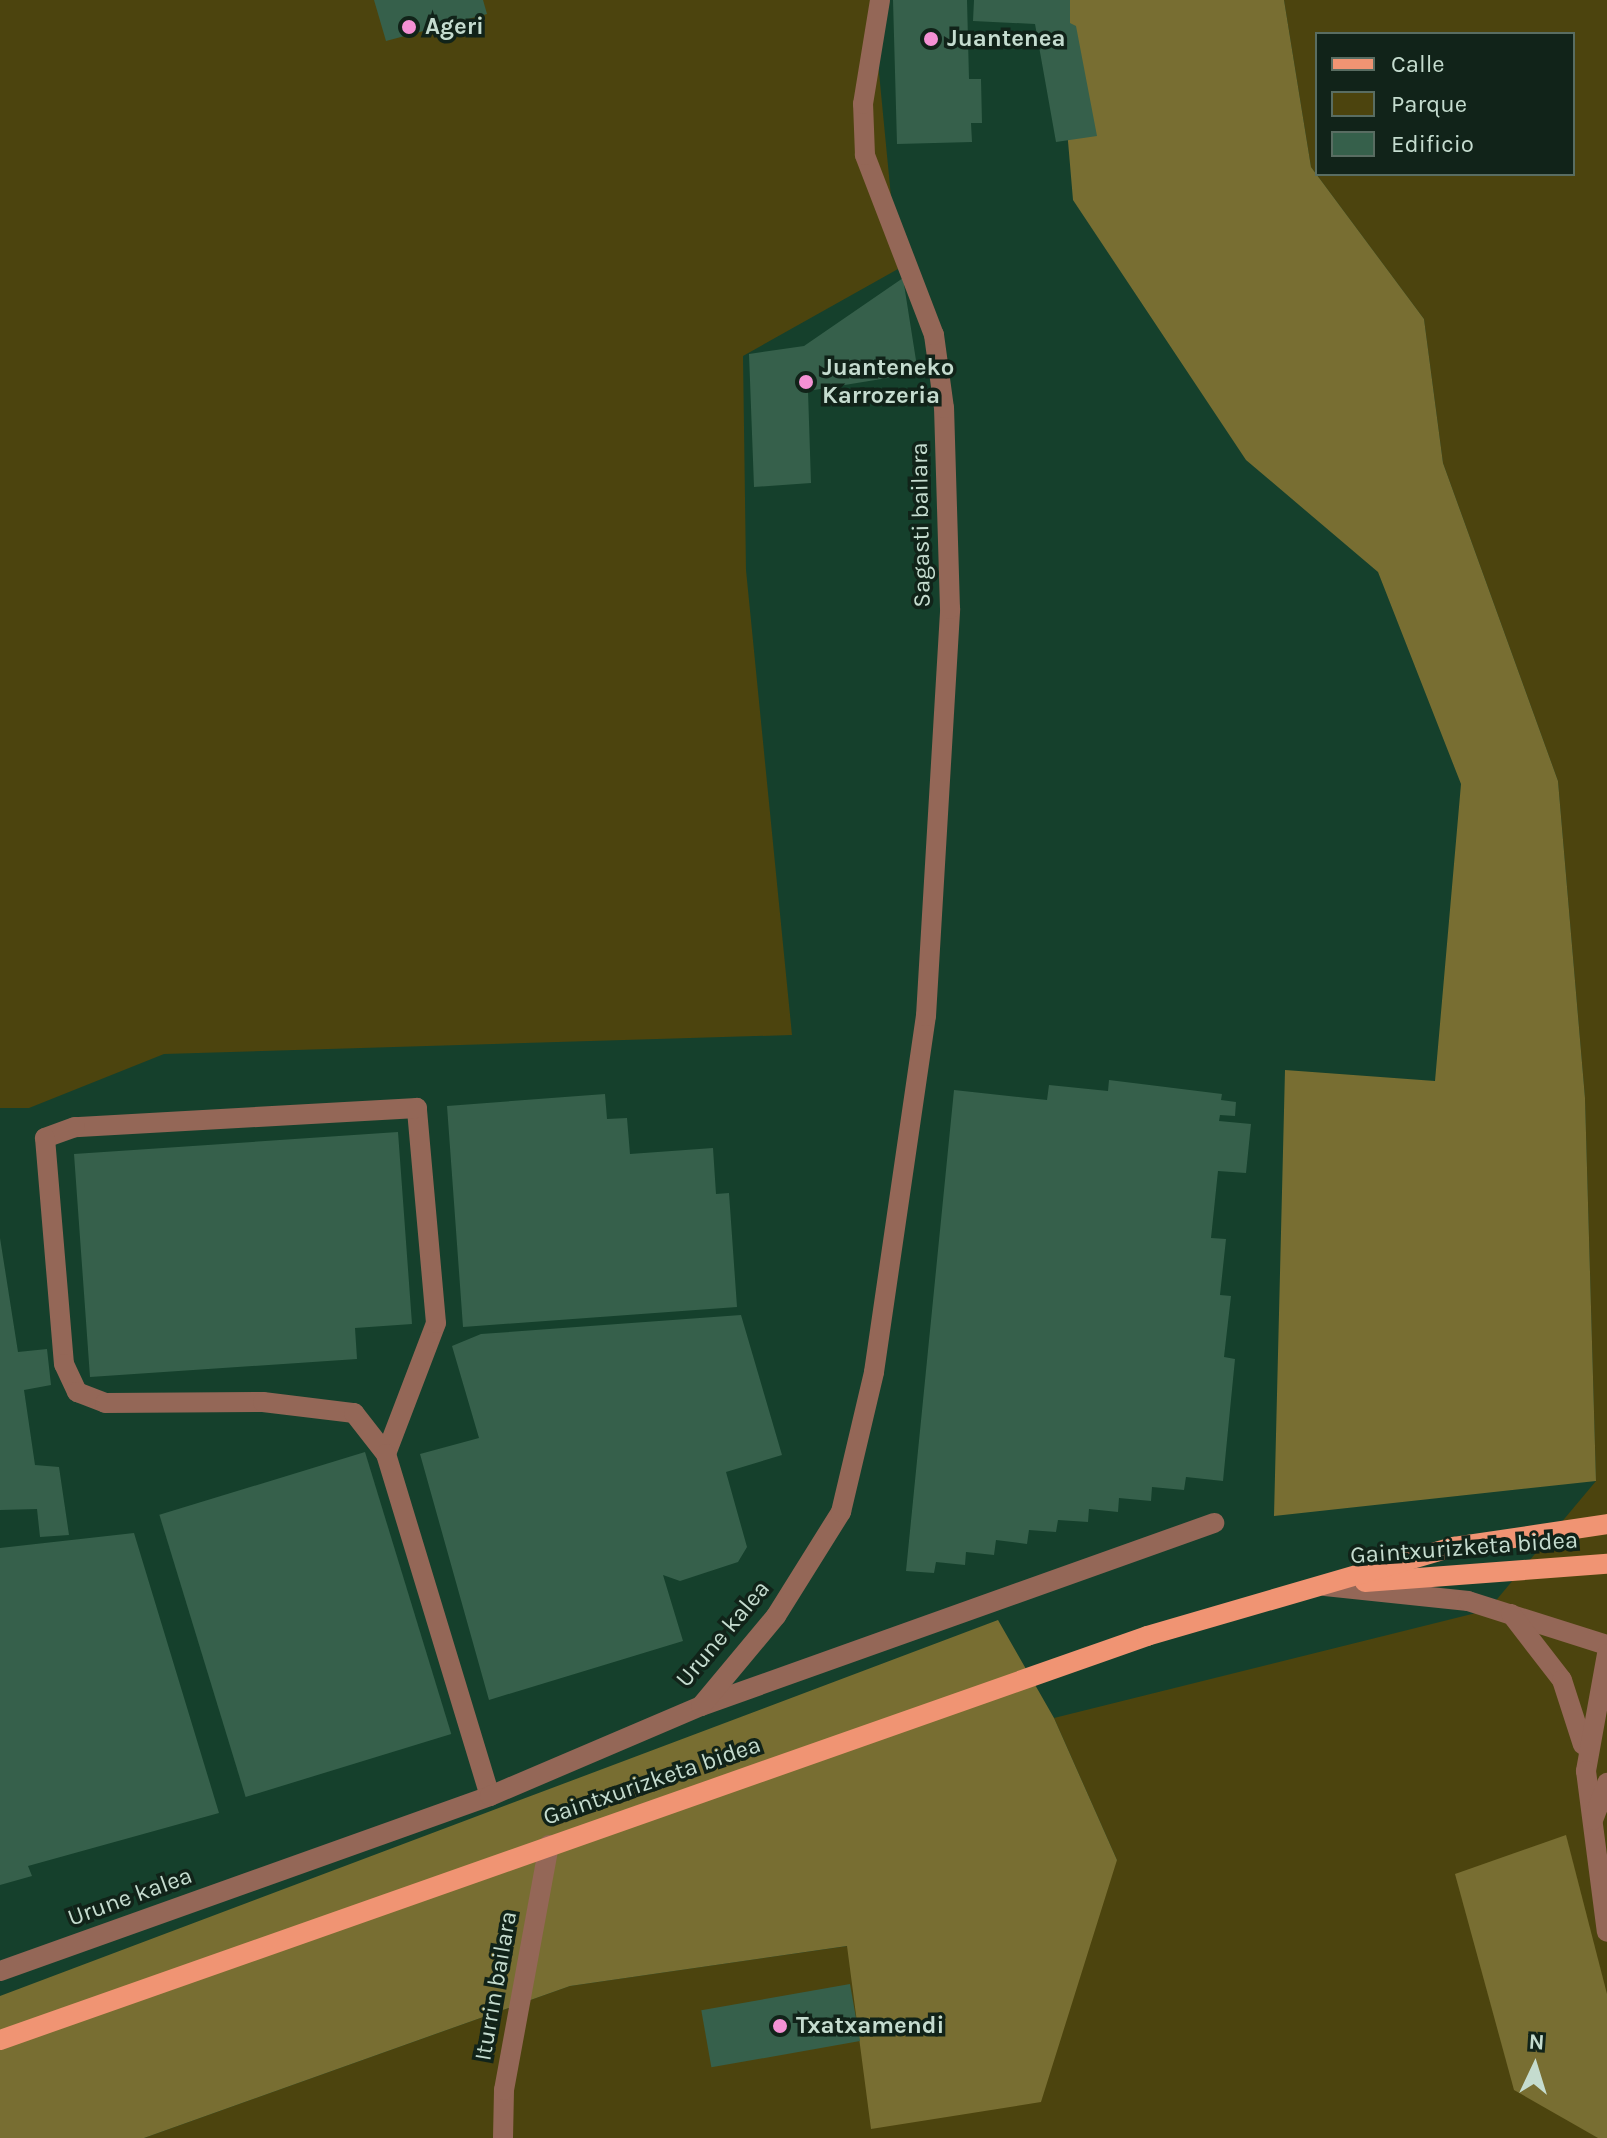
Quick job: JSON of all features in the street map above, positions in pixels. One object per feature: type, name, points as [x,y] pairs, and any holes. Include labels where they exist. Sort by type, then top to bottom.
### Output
[{"type":"main road","name":"Gaintxurizketa bidea","points":[[0,2040],[1147,1636],[1454,1547],[1602,1525]]},
{"type":"main road","name":"Gaintxurizketa bidea","points":[[1325,1586],[1607,1564]]},
{"type":"street","name":"Sagasti bailara","points":[[880,0],[863,104],[865,155],[934,335],[944,408],[950,609],[926,1016]]},
{"type":"street","name":"Urune kalea","points":[[0,1971],[490,1796],[701,1706],[776,1616],[841,1512],[874,1372],[926,1016]]},
{"type":"street","points":[[386,1454],[436,1323],[417,1108],[75,1127],[45,1138],[64,1364],[77,1392],[105,1403],[263,1402],[354,1413],[386,1454],[490,1796]]},
{"type":"street","points":[[701,1706],[1214,1523]]},
{"type":"street","points":[[1325,1586],[1422,1594],[1508,1612],[1607,1645]]},
{"type":"street","points":[[1508,1612],[1562,1680],[1582,1739],[1590,1827],[1607,1932]]},
{"type":"street","points":[[1586,1771],[1607,1654]]},
{"type":"street","points":[[1590,1827],[1607,1783]]},
{"type":"street","name":"Iturrin bailara","points":[[503,2138],[504,2090],[549,1845]]},
{"type":"green space","points":[[0,0],[872,0],[898,269],[743,356],[746,570],[792,1035],[164,1054],[29,1108],[0,1108]]},
{"type":"green space","points":[[1284,0],[1607,0],[1607,2138],[144,2138],[570,1986],[848,1946],[872,2129],[1117,1860],[1054,1718],[1488,1610],[1596,1481],[1585,1098],[1558,781],[1443,463],[1424,319],[1318,176],[1575,176],[1575,32],[1315,32],[1315,172],[1311,167]]},
{"type":"shaded area","points":[[1056,0],[1284,0],[1311,167],[1424,319],[1443,463],[1558,781],[1585,1098],[1596,1481],[1274,1516],[1285,1070],[1435,1081],[1461,784],[1378,572],[1246,460],[1073,200]]},
{"type":"shaded area","points":[[998,1620],[1054,1718],[1117,1860],[1041,2102],[871,2129],[847,1946],[570,1986],[144,2138],[0,2138],[0,1996]]},
{"type":"shaded area","points":[[1566,1835],[1607,1994],[1607,2138],[1598,2138],[1514,2090],[1455,1874]]},
{"type":"building","name":"Ageri","points":[[374,0],[483,0],[487,14],[386,41]]},
{"type":"building","name":"Juantenea","points":[[893,0],[967,0],[969,79],[981,79],[982,123],[971,123],[972,142],[897,144]]},
{"type":"building","points":[[974,0],[1070,0],[1070,23],[1076,26],[1097,136],[1056,142],[1035,24],[973,21]]},
{"type":"building","name":"Juanteneko Karrozeria","points":[[903,278],[918,373],[808,391],[811,483],[754,487],[749,354],[804,346]]},
{"type":"building","points":[[1109,1080],[1222,1094],[1221,1100],[1236,1102],[1235,1116],[1220,1115],[1219,1121],[1251,1124],[1246,1173],[1218,1171],[1211,1238],[1226,1239],[1220,1295],[1231,1296],[1224,1357],[1235,1359],[1223,1481],[1186,1477],[1184,1490],[1152,1487],[1151,1501],[1119,1498],[1118,1512],[1089,1509],[1088,1522],[1058,1520],[1056,1532],[1029,1530],[1027,1544],[996,1540],[994,1555],[966,1552],[965,1565],[936,1562],[934,1573],[906,1571],[954,1090],[1047,1100],[1049,1085],[1108,1091]]},
{"type":"building","points":[[605,1094],[607,1119],[627,1118],[630,1154],[713,1148],[716,1194],[729,1193],[737,1307],[463,1327],[447,1106]]},
{"type":"building","points":[[398,1132],[412,1324],[355,1328],[357,1359],[90,1377],[74,1154]]},
{"type":"building","points":[[0,1238],[18,1352],[47,1349],[51,1385],[24,1390],[35,1465],[59,1467],[69,1535],[40,1537],[37,1509],[0,1510]]},
{"type":"building","points":[[741,1315],[782,1455],[726,1472],[747,1547],[738,1562],[680,1581],[663,1575],[683,1641],[489,1700],[420,1454],[479,1438],[452,1346],[481,1334]]},
{"type":"building","points":[[365,1452],[451,1734],[246,1797],[159,1515]]},
{"type":"building","points":[[134,1533],[219,1813],[28,1866],[32,1876],[0,1885],[0,1548]]},
{"type":"building","name":"Txatxamendi","points":[[850,1984],[860,2041],[711,2067],[701,2010]]},
{"type":"place","name":"Ageri","points":[[409,27]]},
{"type":"place","name":"Juantenea","points":[[931,39]]},
{"type":"place","name":"Juanteneko Karrozeria","points":[[806,382]]},
{"type":"place","name":"Txatxamendi","points":[[780,2026]]}]
